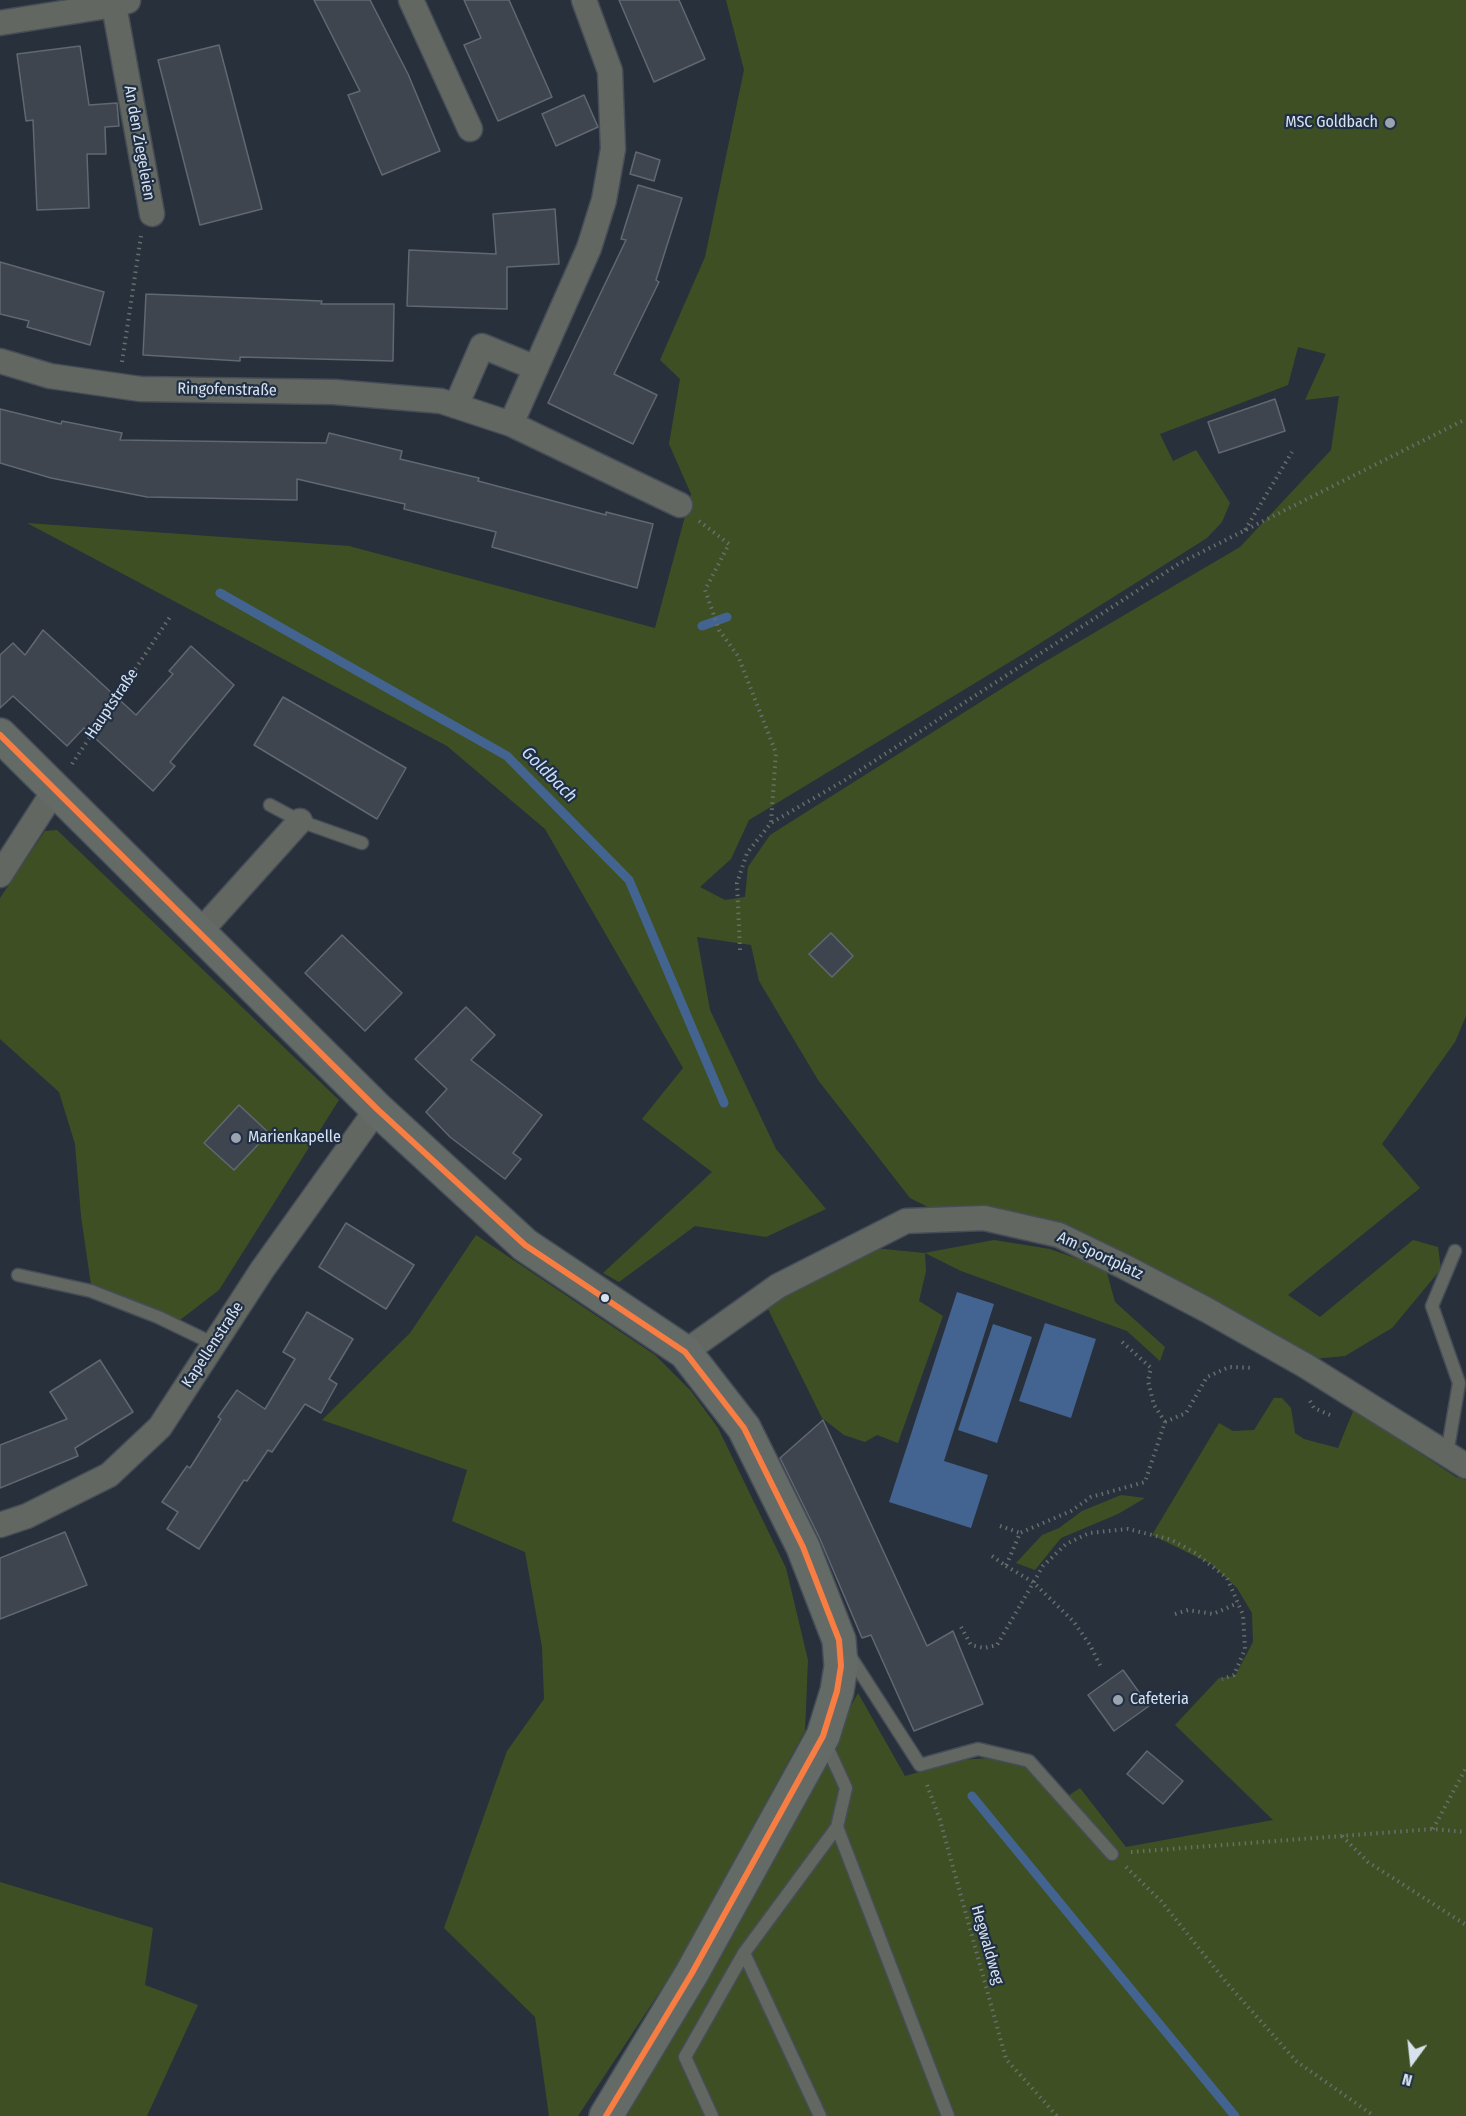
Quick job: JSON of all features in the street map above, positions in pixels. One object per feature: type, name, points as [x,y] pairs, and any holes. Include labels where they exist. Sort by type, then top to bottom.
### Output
[{"type":"street","points":[[411,0],[470,129]]},
{"type":"street","points":[[511,424],[589,248],[604,200],[613,149],[610,71],[584,0]]},
{"type":"street","name":"An den Ziegeleien","points":[[0,23],[119,2],[152,214]]},
{"type":"street","points":[[456,406],[482,346],[536,368]]},
{"type":"street","name":"Ringofenstraße","points":[[0,360],[50,375],[140,389],[334,392],[441,401],[511,424],[680,506]]},
{"type":"street","points":[[0,735],[377,1109],[525,1245],[685,1352],[744,1428],[803,1547],[839,1640],[841,1666],[837,1691],[823,1736],[692,1973],[606,2116]]},
{"type":"street","points":[[0,875],[54,791]]},
{"type":"street","points":[[199,933],[300,821]]},
{"type":"street","name":"Kapellenstraße","points":[[0,1525],[27,1516],[109,1475],[160,1427],[262,1270],[377,1109]]},
{"type":"street","name":"Am Sportplatz","points":[[685,1352],[778,1286],[906,1221],[984,1218],[1059,1235],[1124,1266],[1296,1361],[1456,1460]]},
{"type":"lane","points":[[270,805],[300,821],[362,843]]},
{"type":"lane","points":[[1455,1251],[1432,1306],[1459,1383],[1456,1460]]},
{"type":"lane","points":[[18,1275],[91,1291],[158,1317],[214,1344]]},
{"type":"lane","points":[[839,1640],[920,1765],[978,1749],[1029,1761],[1112,1854]]},
{"type":"lane","points":[[712,2116],[685,2057],[744,1953],[837,1827],[846,1788],[823,1736]]},
{"type":"lane","points":[[837,1827],[948,2116]]},
{"type":"lane","points":[[744,1953],[820,2116]]},
{"type":"path","name":"An den Ziegeleien","points":[[118,386],[141,235],[152,214]]},
{"type":"path","points":[[740,950],[737,883],[747,853],[771,823],[845,780],[1180,563],[1466,419]]},
{"type":"path","points":[[1245,531],[1292,452]]},
{"type":"path","points":[[680,506],[729,544],[705,590],[719,630],[738,656],[776,753],[771,823]]},
{"type":"path","name":"Hauptstraße","points":[[54,791],[170,617]]},
{"type":"path","points":[[1119,1339],[1151,1368],[1148,1381],[1154,1405],[1165,1422]]},
{"type":"path","points":[[1000,1526],[1020,1533],[1071,1511],[1091,1497],[1145,1482],[1165,1422],[1186,1413],[1207,1377],[1229,1367],[1265,1369]]},
{"type":"path","points":[[1307,1395],[1314,1408],[1337,1418]]},
{"type":"path","points":[[961,1627],[971,1645],[984,1648],[997,1645],[1043,1566],[1066,1545],[1089,1533],[1128,1529],[1172,1540],[1196,1552],[1227,1578],[1243,1615],[1245,1649],[1234,1675],[1222,1679]]},
{"type":"path","points":[[1006,1566],[1020,1533]]},
{"type":"path","points":[[992,1556],[1033,1582],[1074,1622],[1090,1645],[1102,1669]]},
{"type":"path","points":[[1175,1614],[1188,1610],[1213,1614],[1238,1603]]},
{"type":"path","name":"Hegwaldweg","points":[[920,1765],[940,1820],[1006,2059],[1058,2116]]},
{"type":"path","points":[[1433,1830],[1466,1768]]},
{"type":"path","points":[[1112,1854],[1433,1830],[1466,1832]]},
{"type":"path","points":[[1341,1836],[1368,1862],[1466,1925]]},
{"type":"path","points":[[1112,1854],[1161,1901],[1226,1982],[1296,2061],[1374,2116]]},
{"type":"green space","points":[[726,0],[1466,0],[1466,1016],[1455,1042],[1382,1144],[1420,1188],[1288,1295],[1320,1317],[1413,1240],[1438,1247],[1441,1269],[1392,1328],[1345,1356],[1313,1359],[1130,1256],[1057,1225],[930,1208],[910,1198],[818,1080],[759,981],[751,945],[697,937],[710,1010],[776,1149],[826,1209],[766,1237],[695,1226],[619,1282],[603,1273],[712,1172],[642,1119],[683,1068],[545,829],[447,746],[27,523],[349,546],[655,628],[691,494],[669,444],[680,379],[660,360],[705,257],[744,70]],"holes":[[[1298,347],[1326,354],[1305,400],[1339,396],[1331,450],[1240,547],[1036,667],[770,835],[748,867],[745,897],[725,900],[700,887],[731,859],[749,820],[1023,654],[1207,538],[1222,522],[1230,503],[1196,450],[1173,461],[1160,434],[1288,385]]]},
{"type":"green space","points":[[57,830],[339,1100],[219,1290],[180,1320],[91,1285],[81,1216],[75,1144],[59,1092],[0,1039],[0,898],[45,831]]},
{"type":"green space","points":[[476,1235],[655,1355],[691,1391],[718,1428],[786,1568],[808,1660],[805,1731],[678,1964],[578,2116],[549,2116],[535,2017],[444,1928],[507,1751],[544,1699],[542,1647],[525,1552],[452,1521],[467,1470],[322,1420],[410,1333]]},
{"type":"green space","points":[[994,1240],[1050,1249],[1106,1269],[1115,1302],[1165,1347],[1160,1361],[1127,1331],[961,1271],[925,1253],[926,1271],[919,1301],[943,1316],[898,1443],[877,1435],[865,1442],[844,1435],[822,1418],[764,1301],[864,1247],[924,1253]]},
{"type":"green space","points":[[1274,1398],[1282,1398],[1291,1408],[1295,1433],[1304,1439],[1338,1448],[1354,1409],[1456,1477],[1466,1480],[1466,2116],[625,2116],[651,2075],[858,1693],[905,1776],[962,1760],[1016,1756],[1059,1802],[1080,1788],[1126,1847],[1273,1820],[1175,1725],[1219,1678],[1235,1676],[1253,1642],[1252,1613],[1237,1588],[1211,1564],[1152,1535],[1219,1423],[1233,1431],[1254,1430]]},
{"type":"green space","points":[[1121,1495],[1145,1498],[1118,1514],[1061,1538],[1035,1570],[1016,1563],[1042,1535],[1059,1528],[1082,1511]]},
{"type":"green space","points":[[0,1882],[153,1928],[145,1985],[198,2005],[147,2116],[0,2116]]},
{"type":"water","points":[[957,1292],[994,1304],[944,1461],[988,1475],[971,1528],[889,1502]]},
{"type":"water","points":[[1045,1323],[1096,1339],[1071,1418],[1019,1401]]},
{"type":"water","points":[[993,1324],[1032,1337],[997,1443],[958,1430]]},
{"type":"building","points":[[314,0],[370,0],[408,74],[440,151],[382,175],[348,95],[360,91]]},
{"type":"building","points":[[464,0],[509,0],[552,97],[498,121],[464,45],[481,38]]},
{"type":"building","points":[[619,0],[679,0],[705,59],[654,82]]},
{"type":"building","points":[[219,45],[262,209],[200,225],[158,60]]},
{"type":"building","points":[[80,46],[89,105],[117,103],[119,126],[105,127],[106,154],[87,154],[89,208],[37,210],[33,120],[26,121],[17,54]]},
{"type":"building","points":[[584,95],[598,127],[556,146],[542,114]]},
{"type":"building","points":[[636,152],[660,160],[654,181],[630,174]]},
{"type":"building","points":[[638,185],[682,198],[656,280],[659,282],[614,374],[657,395],[633,444],[548,403],[626,240],[621,239]]},
{"type":"building","points":[[555,209],[559,264],[507,267],[507,309],[407,306],[409,250],[496,254],[493,214]]},
{"type":"building","points":[[0,262],[104,292],[90,345],[27,327],[29,321],[0,314]]},
{"type":"building","points":[[146,294],[322,301],[321,304],[394,304],[393,361],[240,357],[240,361],[143,355]]},
{"type":"building","points":[[1275,399],[1285,431],[1219,453],[1208,422]]},
{"type":"building","points":[[0,409],[61,424],[62,421],[122,433],[120,440],[326,443],[329,433],[402,451],[400,459],[479,478],[478,481],[606,515],[606,512],[653,524],[637,588],[492,547],[496,532],[404,509],[405,504],[297,479],[297,500],[147,497],[51,478],[0,463]]},
{"type":"building","points":[[43,630],[136,715],[173,674],[169,671],[191,646],[234,685],[170,762],[175,766],[153,791],[84,728],[67,746],[13,696],[0,708],[0,655],[13,643],[25,655]]},
{"type":"building","points":[[283,697],[406,768],[377,819],[254,745]]},
{"type":"building","points":[[831,933],[853,956],[832,977],[809,954]]},
{"type":"building","points":[[342,935],[402,993],[365,1031],[305,973]]},
{"type":"building","points":[[466,1007],[495,1035],[471,1060],[542,1115],[513,1153],[521,1159],[505,1179],[450,1137],[426,1112],[447,1089],[415,1059]]},
{"type":"building","name":"Marienkapelle","points":[[239,1105],[269,1133],[234,1170],[204,1143]]},
{"type":"building","points":[[346,1223],[414,1265],[386,1309],[319,1267]]},
{"type":"building","points":[[307,1312],[353,1339],[329,1379],[337,1384],[321,1413],[305,1404],[272,1452],[268,1450],[247,1481],[244,1480],[199,1549],[167,1529],[178,1512],[162,1502],[187,1466],[190,1468],[221,1419],[218,1417],[237,1390],[265,1409],[295,1359],[283,1352]]},
{"type":"building","points":[[100,1360],[133,1412],[75,1448],[78,1456],[0,1488],[0,1445],[67,1419],[50,1392]]},
{"type":"building","points":[[823,1420],[927,1646],[953,1631],[983,1704],[914,1731],[871,1635],[862,1638],[820,1539],[780,1458]]},
{"type":"building","points":[[65,1532],[87,1585],[0,1619],[0,1558]]},
{"type":"building","name":"Cafeteria","points":[[1123,1670],[1149,1706],[1114,1731],[1088,1695]]},
{"type":"building","points":[[1147,1751],[1183,1781],[1163,1804],[1127,1774]]},
{"type":"waterway","name":"Goldbach","points":[[220,593],[507,756],[629,880],[724,1103]]},
{"type":"waterway","points":[[702,626],[727,617]]},
{"type":"waterway","points":[[972,1796],[1235,2116]]},
{"type":"transit line","points":[[0,735],[377,1109],[525,1245],[685,1352],[744,1428],[803,1547],[839,1640],[841,1666],[837,1691],[823,1736],[692,1973],[606,2116]]},
{"type":"place","name":"MSC Goldbach","points":[[1390,123]]},
{"type":"place","name":"Marienkapelle","points":[[236,1138]]},
{"type":"place","name":"Cafeteria","points":[[1118,1700]]}]
